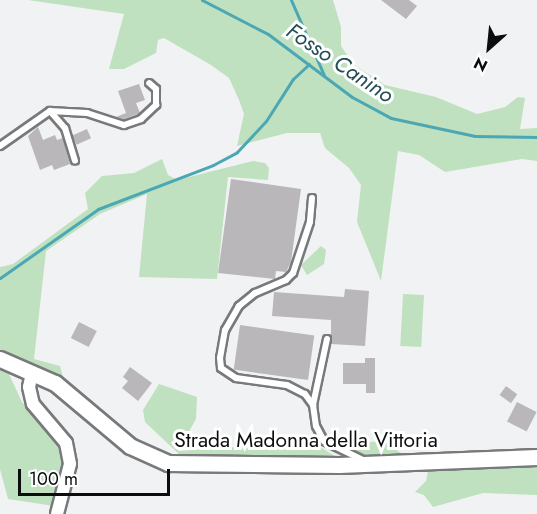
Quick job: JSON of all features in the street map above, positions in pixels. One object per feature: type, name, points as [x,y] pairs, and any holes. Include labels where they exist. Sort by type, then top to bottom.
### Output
[{"type":"street","name":"Strada Madonna della Vittoria","points":[[0,359],[65,390],[130,446],[158,461],[369,464],[537,457]]},
{"type":"street","points":[[32,373],[28,387],[33,404],[66,443],[70,464],[57,514]]},
{"type":"lane","points":[[0,146],[50,111],[87,113],[124,125],[141,119],[156,105],[156,89],[149,83]]},
{"type":"lane","points":[[50,111],[65,128],[75,160]]},
{"type":"lane","points":[[312,198],[310,222],[293,273],[286,280],[255,293],[239,306],[225,330],[220,358],[221,368],[236,378],[287,385],[305,394],[313,405],[324,441],[369,464]]},
{"type":"lane","points":[[313,405],[327,339]]},
{"type":"green space","points":[[28,0],[333,0],[341,27],[341,46],[354,65],[385,85],[436,97],[477,114],[505,107],[518,97],[525,98],[520,129],[537,128],[537,161],[522,159],[445,172],[419,155],[398,151],[381,281],[357,222],[361,185],[349,168],[325,148],[320,133],[287,133],[237,146],[244,114],[229,78],[211,65],[164,38],[158,40],[156,53],[124,69],[109,69],[124,14]]},
{"type":"green space","points":[[162,159],[168,175],[177,180],[253,161],[265,163],[269,168],[268,180],[228,177],[217,279],[139,277],[147,194],[100,214],[46,251],[34,359],[60,366],[63,377],[57,378],[0,353],[0,267],[13,264],[88,209],[85,193],[102,176],[134,173]]},
{"type":"green space","points":[[321,246],[326,250],[324,264],[307,275],[301,265]]},
{"type":"green space","points":[[403,294],[424,295],[421,347],[400,346]]},
{"type":"green space","points":[[0,368],[8,372],[22,402],[60,449],[65,471],[54,506],[8,499],[0,469]]},
{"type":"green space","points":[[159,384],[197,397],[196,419],[178,451],[300,443],[317,445],[343,461],[182,457],[145,422],[143,410]]},
{"type":"green space","points":[[384,441],[409,459],[354,461],[346,457],[338,444]]},
{"type":"green space","points":[[537,464],[537,495],[483,493],[433,507],[424,495],[415,492],[426,481],[429,467]]},
{"type":"building","points":[[381,0],[409,0],[417,6],[406,19]]},
{"type":"building","points":[[139,84],[145,100],[136,103],[140,113],[124,119],[116,117],[126,113],[118,91]]},
{"type":"building","points":[[38,127],[43,140],[55,135],[57,140],[63,138],[70,164],[54,170],[52,165],[40,170],[28,136]]},
{"type":"building","points":[[87,129],[91,138],[76,145],[72,136]]},
{"type":"building","points":[[231,179],[301,189],[291,262],[286,272],[276,271],[275,279],[218,273]]},
{"type":"building","points":[[345,289],[369,291],[365,346],[331,344],[331,320],[272,316],[274,292],[344,297]]},
{"type":"building","points":[[79,322],[97,331],[89,347],[71,338]]},
{"type":"building","points":[[240,325],[314,335],[308,380],[234,370]]},
{"type":"building","points":[[365,358],[375,358],[375,393],[366,393],[366,384],[343,384],[343,363],[365,363]]},
{"type":"building","points":[[130,367],[152,383],[138,401],[122,388],[128,381],[123,377]]},
{"type":"building","points":[[506,386],[517,394],[511,403],[500,395]]},
{"type":"building","points":[[517,402],[537,412],[527,432],[507,422]]},
{"type":"waterway","name":"Fosso Canino","points":[[202,0],[268,34],[352,97],[391,118],[475,136],[537,137]]},
{"type":"waterway","points":[[291,0],[324,75]]},
{"type":"waterway","points":[[0,278],[98,209],[213,165],[237,152],[266,121],[293,79],[309,64]]}]
